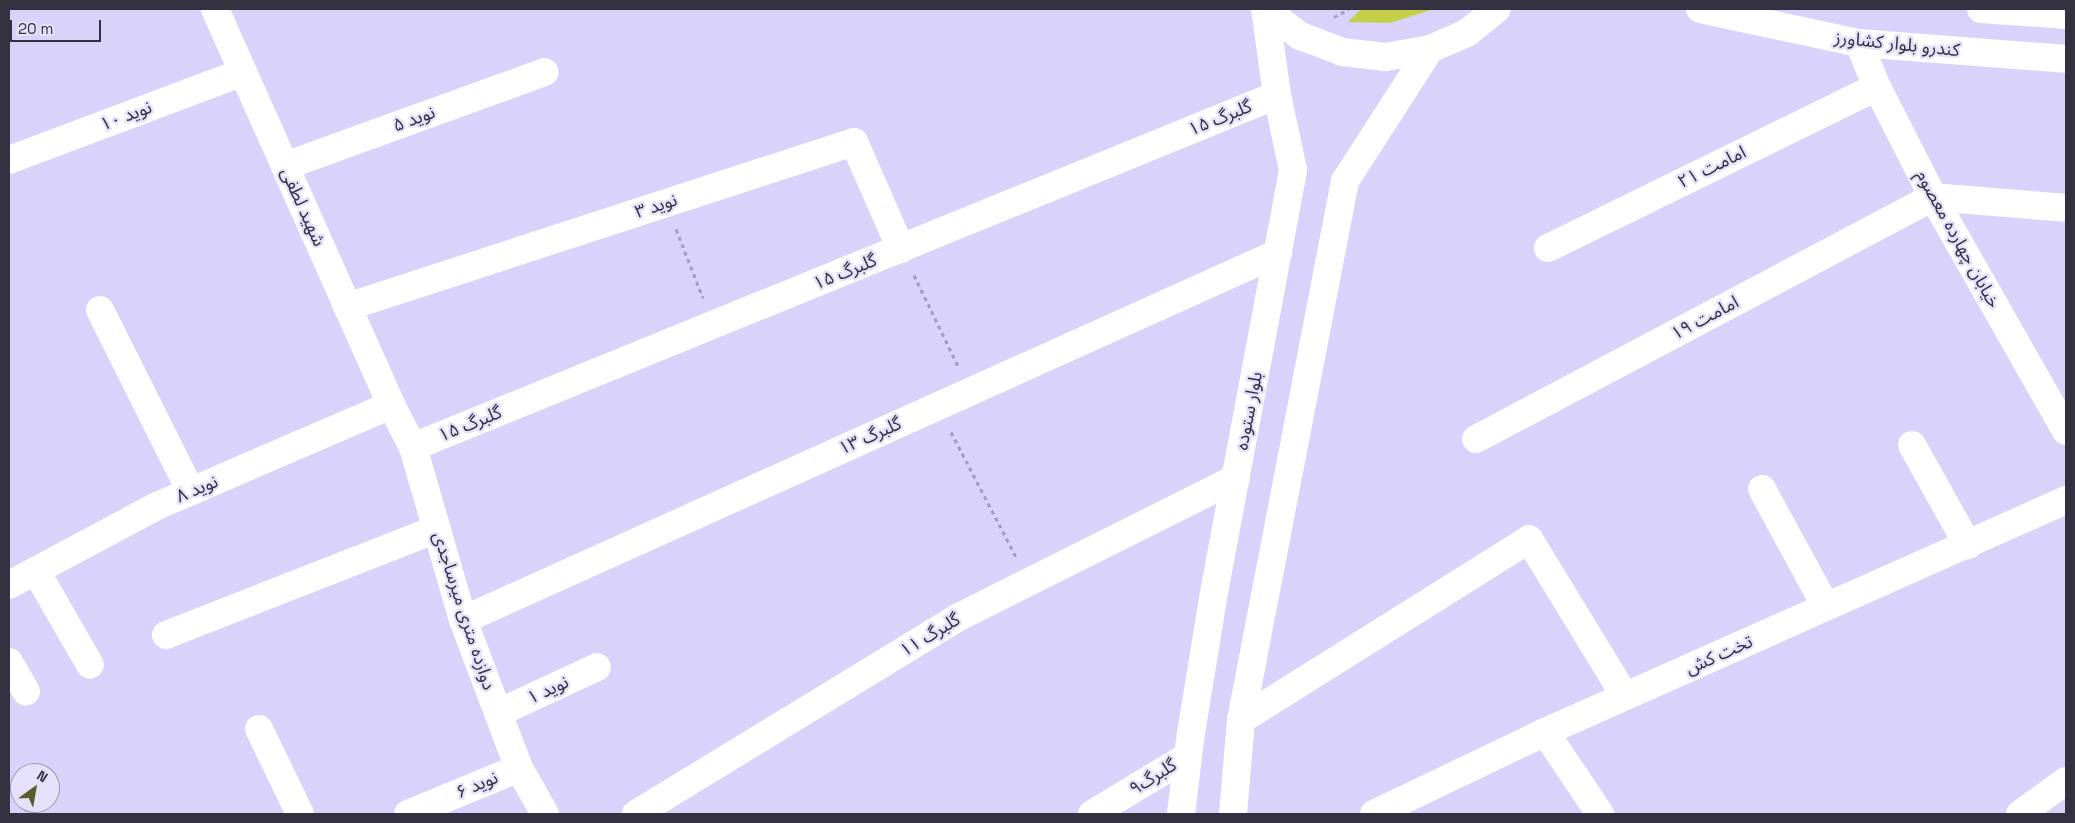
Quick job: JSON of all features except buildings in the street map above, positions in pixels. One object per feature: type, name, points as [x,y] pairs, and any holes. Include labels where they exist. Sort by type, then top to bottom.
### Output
[{"type":"street","name":"شهید لطفی","points":[[214,9],[391,405]]},
{"type":"street","points":[[1264,9],[1300,36],[1342,52],[1386,57],[1430,49],[1467,33],[1497,9]]},
{"type":"street","name":"بلوار ستوده","points":[[1181,814],[1188,756],[1213,598],[1293,170],[1277,95],[1264,9]]},
{"type":"street","name":"کندرو بلوار کشاورز","points":[[1700,9],[1859,43],[2066,59]]},
{"type":"street","points":[[1981,9],[2066,15]]},
{"type":"street","name":"خیابان چهارده معصوم","points":[[1859,43],[1877,87],[1933,197],[2066,431]]},
{"type":"street","points":[[1233,814],[1241,720],[1345,181],[1430,49]]},
{"type":"street","name":"نوید ۱۰","points":[[9,160],[243,72]]},
{"type":"street","name":"نوید ۵","points":[[285,166],[544,72]]},
{"type":"street","name":"امامت ۲۱","points":[[1548,248],[1877,87]]},
{"type":"street","name":"گلبرگ ۱۵","points":[[413,447],[1277,95]]},
{"type":"street","name":"نوید ۳","points":[[347,307],[854,142],[902,249]]},
{"type":"street","points":[[1933,197],[2066,208]]},
{"type":"street","name":"امامت ۱۹","points":[[1476,438],[1933,197]]},
{"type":"street","name":"گلبرگ ۱۳","points":[[463,620],[1278,253]]},
{"type":"street","points":[[100,310],[191,492]]},
{"type":"street","name":"دوازده متری میرساجدی","points":[[391,405],[413,447],[463,620],[498,713],[519,768],[545,814]]},
{"type":"street","name":"نوید ۸","points":[[9,585],[159,505],[391,405]]},
{"type":"street","points":[[1912,444],[1968,544]]},
{"type":"street","name":"گلبرگ ۱۱","points":[[636,814],[957,618],[1236,478]]},
{"type":"street","points":[[1762,489],[1826,607]]},
{"type":"street","name":"تخت کش","points":[[1374,814],[1624,696],[2066,500]]},
{"type":"street","points":[[166,635],[436,529]]},
{"type":"street","points":[[1241,720],[1529,539],[1624,696]]},
{"type":"street","points":[[36,571],[90,665]]},
{"type":"street","points":[[9,662],[26,692]]},
{"type":"street","name":"نوید ۱","points":[[498,713],[597,666]]},
{"type":"street","points":[[259,729],[300,814]]},
{"type":"street","points":[[1545,732],[1600,814]]},
{"type":"street","name":"گلبرگ۹","points":[[1092,814],[1188,756]]},
{"type":"street","name":"نوید ۶","points":[[408,814],[519,768]]},
{"type":"street","points":[[2020,814],[2066,781]]},
{"type":"path","points":[[1330,18],[1348,9]]},
{"type":"path","points":[[666,203],[714,325]]},
{"type":"path","points":[[902,249],[971,391]]},
{"type":"path","points":[[938,406],[1029,582]]},
{"type":"green space","points":[[1361,9],[1434,9],[1390,23],[1348,22]]}]
